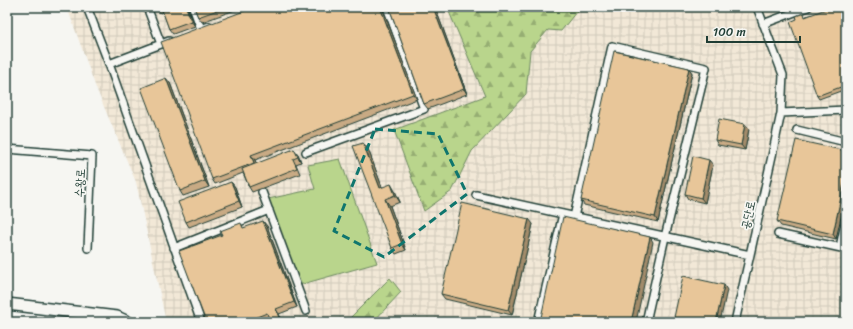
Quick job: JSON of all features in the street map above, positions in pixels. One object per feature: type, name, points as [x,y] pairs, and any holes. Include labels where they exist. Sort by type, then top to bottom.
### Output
[{"type":"highway","points":[[7,304],[118,317],[128,322]]},
{"type":"street","points":[[87,7],[109,64],[201,322]]},
{"type":"street","points":[[148,7],[161,44]]},
{"type":"street","points":[[193,7],[197,30],[215,23]]},
{"type":"street","points":[[306,152],[424,109],[387,7]]},
{"type":"street","name":"공단로","points":[[735,322],[781,113],[783,75],[757,7]]},
{"type":"street","points":[[763,24],[808,7]]},
{"type":"street","points":[[109,64],[174,38]]},
{"type":"street","points":[[574,217],[612,46],[706,68],[646,322]]},
{"type":"street","points":[[781,113],[846,110]]},
{"type":"street","points":[[797,130],[846,142]]},
{"type":"street","name":"수왕로","points":[[7,149],[92,156],[88,248]]},
{"type":"street","points":[[262,192],[306,311]]},
{"type":"street","points":[[476,196],[750,256]]},
{"type":"street","points":[[174,248],[269,210]]},
{"type":"street","points":[[538,322],[563,214]]},
{"type":"street","points":[[778,234],[843,248],[846,219]]},
{"type":"highlighted area","points":[[375,129],[438,134],[467,194],[384,257],[334,231]]},
{"type":"shaded area","points":[[67,7],[846,7],[846,322],[166,322],[136,182],[96,88]]},
{"type":"green space","points":[[447,7],[580,7],[561,31],[548,30],[530,51],[526,94],[472,151],[452,191],[424,211],[394,130],[485,96]]},
{"type":"green space","points":[[340,159],[377,263],[299,285],[268,199],[315,189],[308,165]]},
{"type":"green space","points":[[390,278],[401,292],[373,322],[346,322]]},
{"type":"building","points":[[161,7],[186,7],[191,21],[169,29]]},
{"type":"building","points":[[194,7],[226,7],[198,17]]},
{"type":"building","points":[[255,7],[380,7],[413,94],[251,155],[254,163],[212,179],[161,42]]},
{"type":"building","points":[[389,7],[433,7],[464,89],[424,104]]},
{"type":"building","points":[[831,7],[846,7],[846,85],[817,96],[790,22],[797,19],[796,16],[804,13],[805,17]]},
{"type":"building","points":[[614,51],[689,68],[655,217],[581,200]]},
{"type":"building","points":[[166,78],[205,181],[180,191],[141,88]]},
{"type":"building","points":[[719,119],[745,124],[741,145],[715,140]]},
{"type":"building","points":[[796,140],[846,151],[846,174],[833,234],[777,221]]},
{"type":"building","points":[[363,143],[380,188],[391,184],[395,195],[385,199],[402,244],[392,248],[353,146]]},
{"type":"building","points":[[294,149],[298,157],[293,159],[297,168],[249,187],[242,169]]},
{"type":"building","points":[[693,156],[709,160],[701,198],[685,194]]},
{"type":"building","points":[[231,182],[239,201],[186,222],[178,202]]},
{"type":"building","points":[[462,203],[529,219],[508,310],[441,294]]},
{"type":"building","points":[[563,217],[650,237],[631,322],[540,322]]},
{"type":"building","points":[[263,221],[294,302],[276,309],[279,318],[270,322],[267,313],[244,322],[206,322],[179,251],[222,235],[220,231],[241,223],[243,228]]},
{"type":"building","points":[[683,276],[724,285],[716,322],[673,322]]}]
